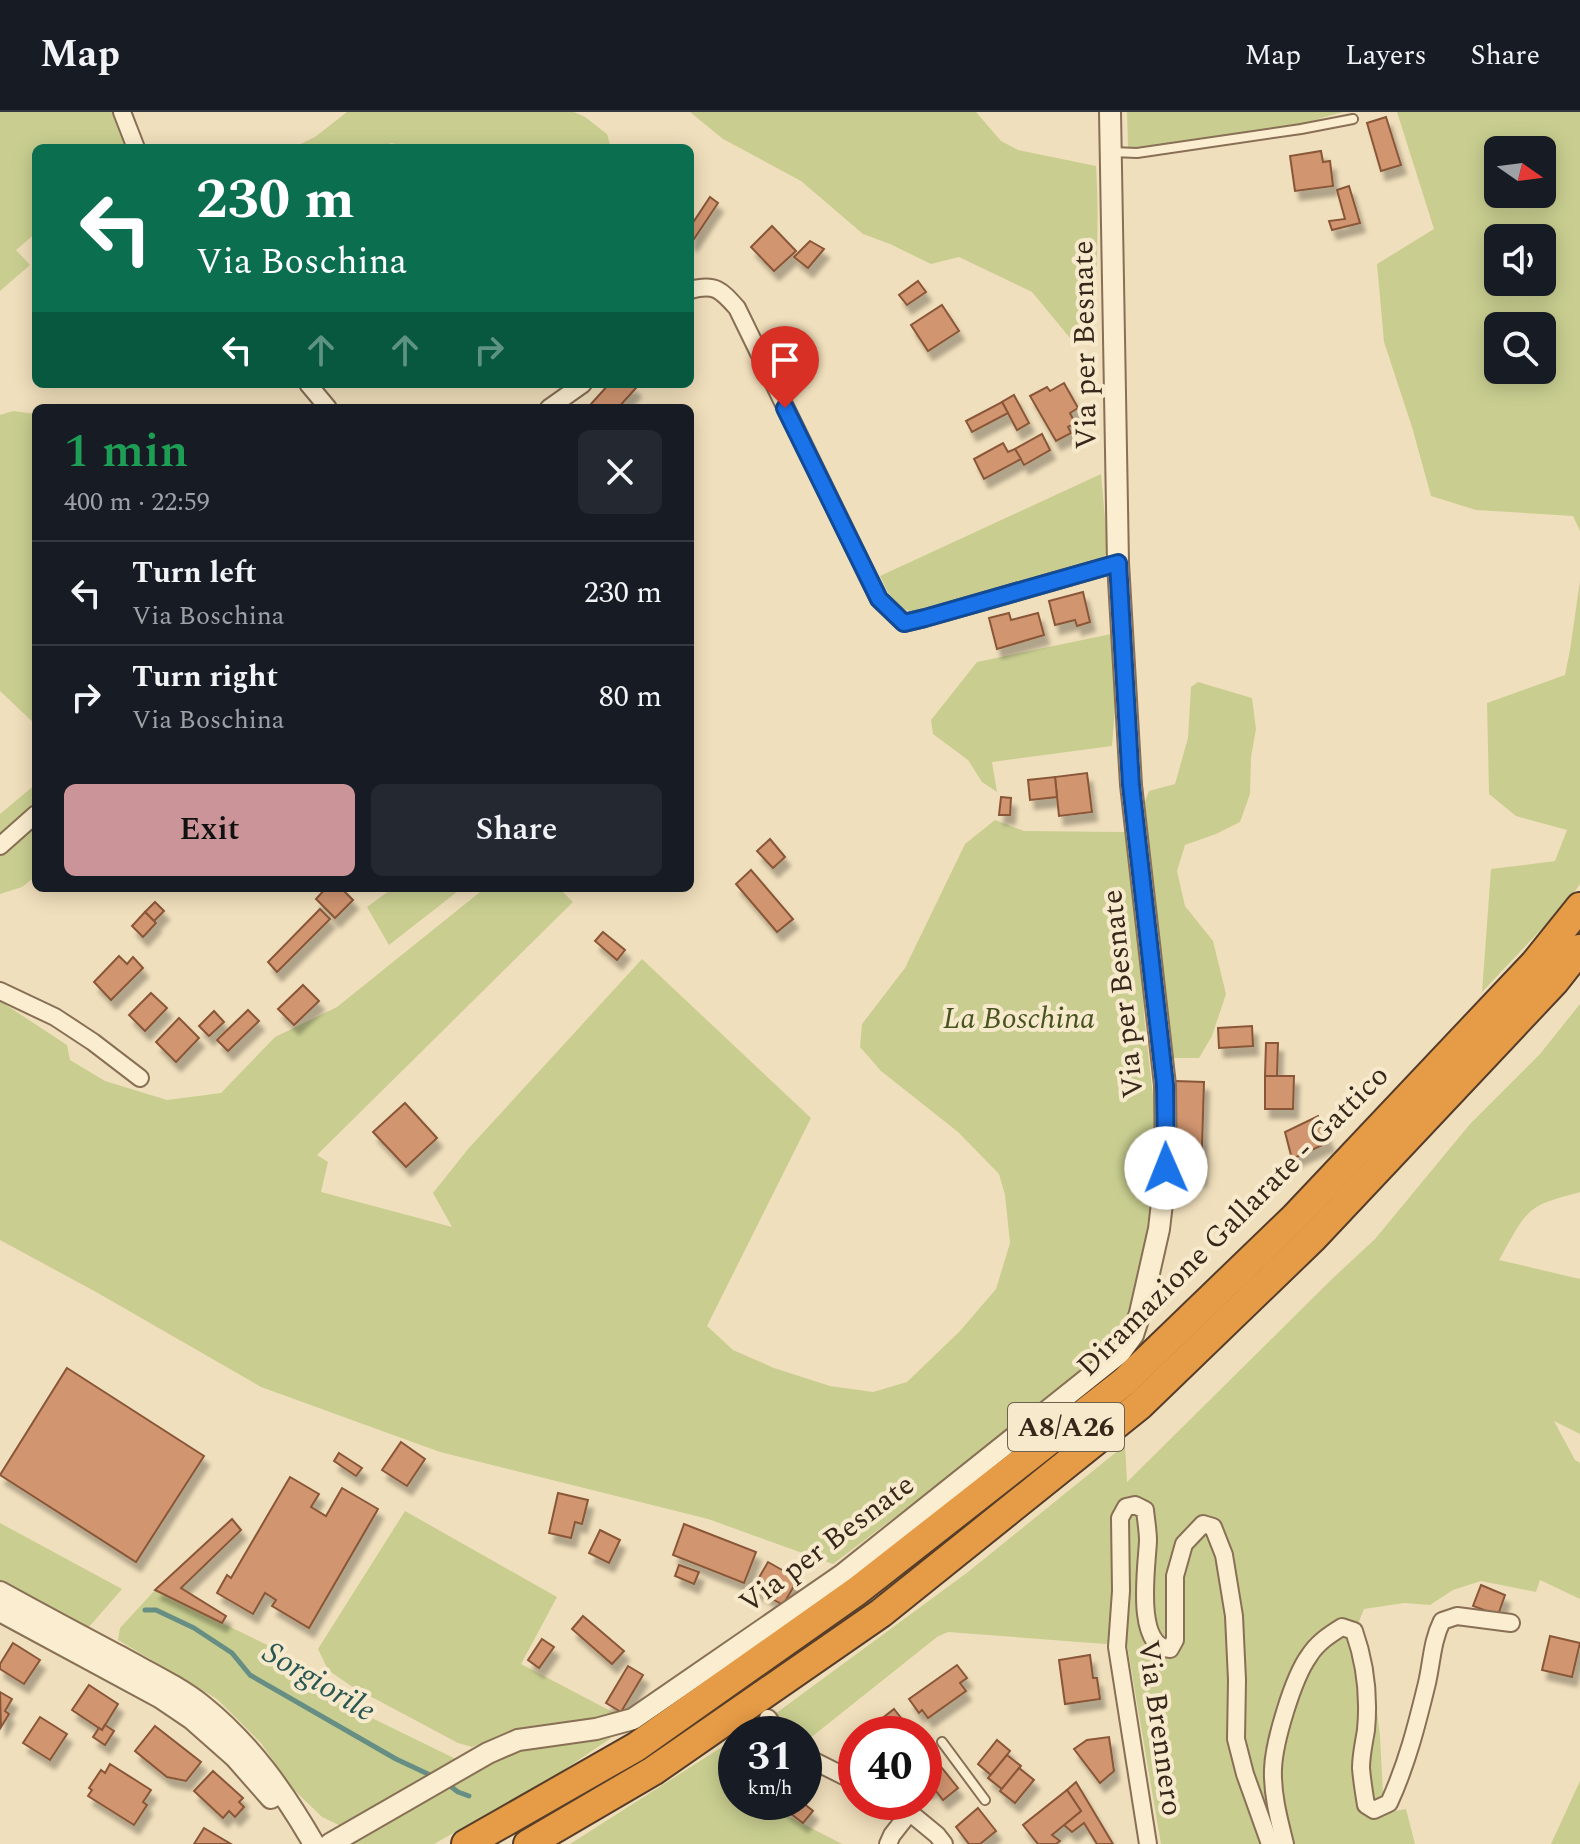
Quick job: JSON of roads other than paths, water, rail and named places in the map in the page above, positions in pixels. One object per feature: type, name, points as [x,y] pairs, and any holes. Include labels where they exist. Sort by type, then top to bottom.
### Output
[{"type":"highway","name":"Diramazione Gallarate - Gattico","points":[[466,1844],[636,1747],[857,1591],[1124,1382],[1295,1217],[1535,963],[1580,907]]},
{"type":"highway","name":"Diramazione Gallarate - Gattico","points":[[528,1844],[653,1771],[881,1613],[1140,1405],[1313,1238],[1555,981],[1580,949]]},
{"type":"street","points":[[122,112],[134,144]]},
{"type":"street","name":"Via per Besnate","points":[[330,1844],[488,1753],[518,1740],[596,1729],[633,1719],[736,1656],[1120,1353],[1133,1335],[1159,1229],[1166,1168],[1165,1085],[1131,785],[1118,563],[1110,112]]},
{"type":"street","points":[[694,289],[706,286],[721,291],[737,308],[879,599],[904,623],[1118,563]]},
{"type":"street","points":[[311,388],[325,404]]},
{"type":"street","points":[[555,404],[577,388]]},
{"type":"street","points":[[0,846],[32,818]]},
{"type":"street","points":[[0,991],[55,1017],[140,1078]]},
{"type":"street","name":"Via Brennero","points":[[1148,1844],[1117,1647],[1121,1591],[1120,1518],[1126,1507],[1135,1505],[1145,1510],[1148,1537],[1145,1618],[1156,1645],[1163,1649],[1170,1649],[1175,1640],[1175,1576],[1184,1544],[1203,1524],[1213,1527],[1224,1555],[1234,1616],[1236,1739],[1270,1844]]},
{"type":"street","points":[[0,1592],[170,1684],[203,1706],[247,1746],[274,1780],[295,1810],[312,1844]]},
{"type":"street","points":[[0,1611],[161,1698],[192,1719],[235,1757],[298,1832],[312,1844]]},
{"type":"street","points":[[1285,1844],[1274,1796],[1276,1747],[1283,1716],[1308,1657],[1326,1637],[1342,1627],[1354,1631],[1361,1651],[1366,1729],[1361,1771],[1366,1805],[1374,1810],[1389,1803],[1397,1786],[1414,1738],[1435,1636],[1442,1621],[1457,1616],[1511,1623]]},
{"type":"street","points":[[888,1844],[898,1820]]},
{"type":"street","points":[[919,1820],[944,1844]]},
{"type":"lane","points":[[1111,152],[1137,153],[1353,119]]},
{"type":"lane","points":[[942,1742],[985,1800]]},
{"type":"waterway","name":"Sorgiorile","points":[[145,1610],[156,1610],[194,1628],[232,1653],[250,1675],[396,1759],[428,1774]]},
{"type":"waterway","name":"Sorgiorile","points":[[449,1785],[469,1796]]},
{"type":"park label","name":"La Boschina","points":[[1019,1019]]}]
